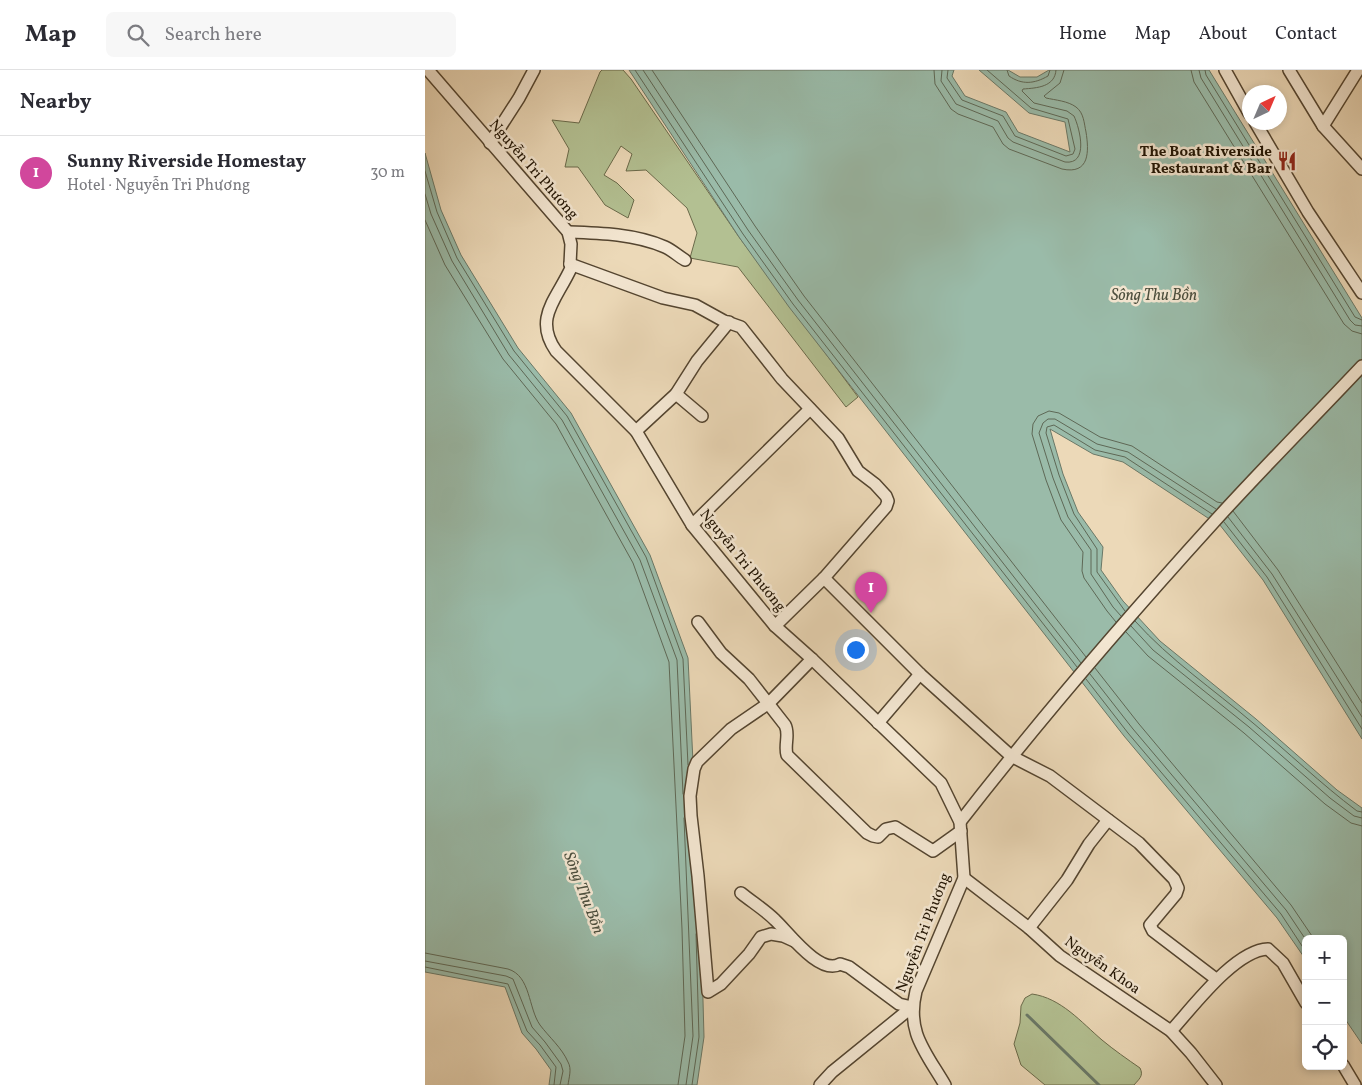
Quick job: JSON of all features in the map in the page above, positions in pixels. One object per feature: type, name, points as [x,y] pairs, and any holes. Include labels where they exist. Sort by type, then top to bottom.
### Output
[{"type":"street","name":"Nguyễn Tri Phương","points":[[428,70],[568,232],[571,244],[571,268],[547,316],[545,327],[548,339],[555,351],[636,431],[692,525],[775,626],[941,783],[961,826],[963,878],[916,991],[912,1008],[913,1025],[919,1042],[945,1085]]},
{"type":"street","points":[[490,143],[519,98],[534,70]]},
{"type":"street","points":[[1225,70],[1242,100]]},
{"type":"street","points":[[1289,70],[1323,126],[1362,169]]},
{"type":"street","points":[[1323,126],[1359,74]]},
{"type":"street","points":[[1260,130],[1308,212],[1362,293]]},
{"type":"street","points":[[568,232],[607,234],[635,239],[666,247],[685,260]]},
{"type":"street","points":[[570,264],[663,298],[695,305],[741,327],[782,379],[838,438],[857,470],[875,484],[886,496],[888,501],[886,507],[824,578],[775,626]]},
{"type":"street","points":[[636,431],[676,394],[697,362],[729,322]]},
{"type":"street","points":[[698,622],[721,653],[749,679],[769,703],[787,729],[787,755],[870,835],[878,837],[886,829],[895,827],[934,851],[961,826],[1011,756],[1214,522],[1362,366]]},
{"type":"street","points":[[676,394],[702,416]]},
{"type":"street","points":[[692,525],[810,409]]},
{"type":"street","points":[[824,578],[920,674],[1011,756],[1050,776],[1139,843],[1157,861],[1177,884],[1176,894],[1150,925],[1153,931],[1216,979]]},
{"type":"street","points":[[794,940],[771,934],[761,937],[749,954],[721,984],[708,992],[691,816],[693,774],[697,762],[731,730],[769,703],[812,659]]},
{"type":"street","points":[[878,723],[920,674]]},
{"type":"street","points":[[1029,928],[1067,880],[1089,844],[1108,820]]},
{"type":"street","name":"Nguyễn Khoa","points":[[963,878],[1029,928],[1060,956],[1171,1031],[1216,1085]]},
{"type":"street","points":[[741,893],[775,919],[809,954],[829,967],[836,967],[840,964],[849,967],[899,1004],[912,1008]]},
{"type":"street","points":[[1171,1031],[1216,979],[1255,951],[1268,949],[1283,963],[1302,996]]},
{"type":"street","points":[[820,1085],[832,1072],[912,1008]]},
{"type":"street","points":[[1346,1070],[1355,1085]]},
{"type":"shaded area","points":[[602,70],[623,70],[631,79],[739,237],[858,397],[846,407],[738,267],[690,258],[697,233],[687,208],[646,170],[626,171],[632,154],[621,146],[604,175],[617,183],[634,200],[628,218],[605,205],[578,167],[565,167],[569,149],[552,120],[579,123]]},
{"type":"shaded area","points":[[1032,994],[1052,1000],[1070,1012],[1107,1044],[1140,1068],[1141,1075],[1134,1085],[1045,1085],[1021,1065],[1014,1044],[1020,1023],[1021,1006],[1025,998]]},
{"type":"water","name":"Sông Thu Bồn","points":[[629,70],[954,70],[952,76],[965,96],[1006,112],[1018,132],[1070,152],[1065,122],[1029,113],[979,70],[1008,70],[1020,77],[1037,77],[1049,70],[1209,70],[1242,123],[1242,130],[1246,130],[1362,318],[1362,739],[1263,580],[1216,520],[1214,522],[1123,462],[1093,454],[1050,429],[1063,474],[1078,512],[1103,547],[1101,570],[1123,601],[1160,641],[1256,719],[1337,790],[1362,808],[1362,1044],[1347,1022],[1347,935],[1302,935],[1302,954],[1277,918],[1124,736],[789,307],[739,237]]},
{"type":"water","name":"Sông Thu Bồn","points":[[425,153],[441,210],[461,255],[518,348],[571,413],[650,555],[688,658],[701,928],[704,1037],[697,1085],[549,1085],[551,1070],[522,1033],[505,987],[425,972]]},
{"type":"waterway","points":[[1027,1015],[1099,1085]]},
{"type":"place","name":"The Boat Riverside Restaurant & Bar","points":[[1287,161]]},
{"type":"place","name":"Sunny Riverside Homestay","points":[[871,613]]}]
